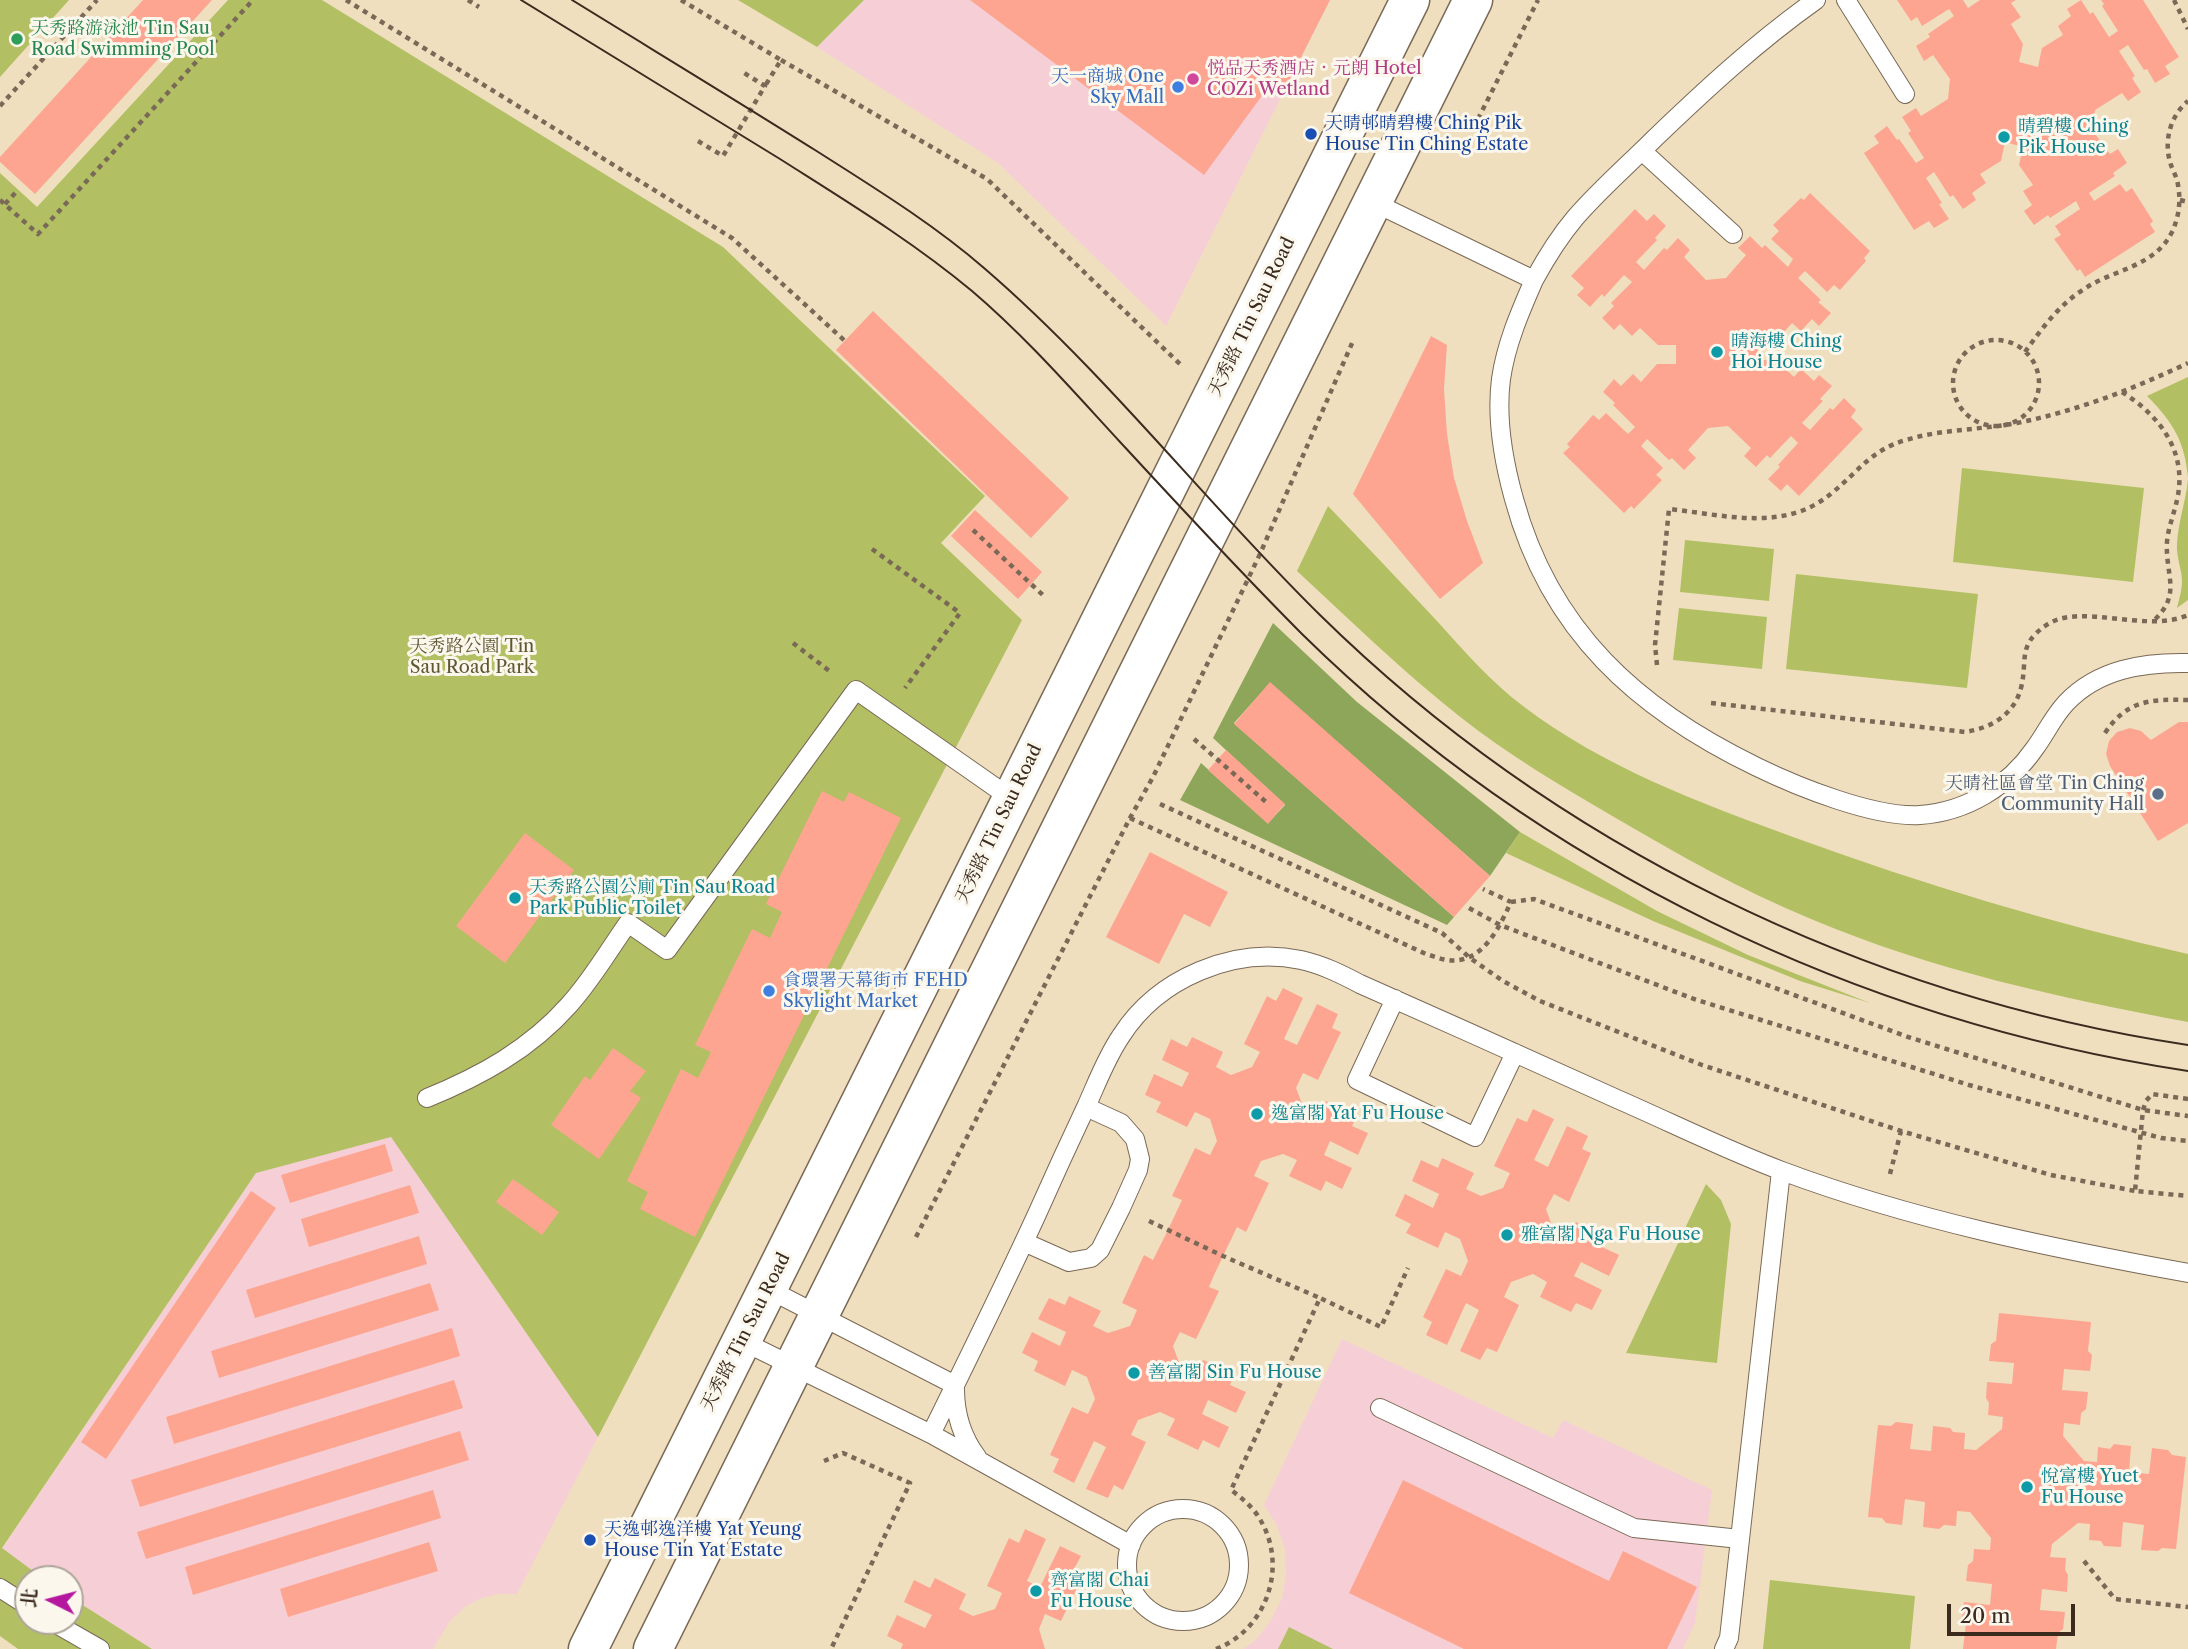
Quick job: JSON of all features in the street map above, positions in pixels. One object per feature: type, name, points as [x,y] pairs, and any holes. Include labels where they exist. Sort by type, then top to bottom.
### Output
[{"type":"street","name":"天秀路 Tin Sau Road","points":[[588,1649],[1410,0]]},
{"type":"street","points":[[653,1649],[1473,0]]},
{"type":"lane","points":[[1816,0],[1747,54],[1642,151],[1575,219],[1552,248],[1534,280],[1508,346],[1501,381],[1502,430],[1509,479],[1522,526],[1537,565],[1557,601],[1581,636],[1608,667],[1668,715],[1733,756],[1778,778],[1818,793],[1888,813],[1920,815],[1950,810],[1979,798],[2001,785],[2020,767],[2050,722],[2068,701],[2090,684],[2116,671],[2146,663],[2188,663]]},
{"type":"lane","points":[[1846,0],[1905,94]]},
{"type":"lane","points":[[1642,151],[1733,234]]},
{"type":"lane","points":[[1373,202],[1534,280]]},
{"type":"lane","points":[[427,1098],[466,1082],[502,1062],[538,1036],[570,1004],[628,923],[667,950],[856,690],[1012,799]]},
{"type":"lane","points":[[931,1434],[1121,1035],[1143,1008],[1171,986],[1201,970],[1234,960],[1267,957],[1299,960],[1331,969],[1781,1171],[1883,1205],[1987,1232],[2188,1273]]},
{"type":"lane","points":[[1395,999],[1357,1080],[1475,1137],[1516,1053]]},
{"type":"lane","points":[[1024,1242],[1069,1262],[1091,1258],[1100,1250],[1121,1208],[1138,1170],[1140,1159],[1135,1139],[1121,1123],[1086,1107]]},
{"type":"lane","points":[[1724,1649],[1729,1638],[1781,1171]]},
{"type":"lane","points":[[768,1289],[955,1385]]},
{"type":"lane","points":[[741,1341],[931,1434],[1131,1545]]},
{"type":"lane","points":[[955,1385],[955,1400],[963,1434],[979,1460]]},
{"type":"lane","points":[[1380,1408],[1634,1528],[1740,1539]]},
{"type":"lane","points":[[1180,1510],[1196,1511],[1223,1526],[1233,1539],[1239,1570],[1235,1586],[1227,1600],[1216,1611],[1202,1618],[1171,1620],[1156,1614],[1143,1604],[1133,1591],[1128,1561],[1131,1545],[1139,1531],[1150,1520],[1180,1510]]},
{"type":"lane","points":[[76,1635],[100,1649]]},
{"type":"path","points":[[0,106],[97,0]]},
{"type":"path","points":[[0,200],[38,234],[253,0]]},
{"type":"path","points":[[346,0],[732,238],[845,341]]},
{"type":"path","points":[[468,0],[479,7]]},
{"type":"path","points":[[681,0],[987,179],[1178,362],[1215,390]]},
{"type":"path","points":[[1478,119],[1538,0]]},
{"type":"path","points":[[2174,0],[2188,29]]},
{"type":"path","points":[[698,141],[723,156],[781,60]]},
{"type":"path","points":[[741,71],[765,86]]},
{"type":"path","points":[[2025,352],[2054,314],[2084,289],[2137,265],[2162,247],[2177,220],[2180,200],[2178,181],[2170,163],[2167,142],[2171,124],[2188,101]]},
{"type":"path","points":[[5,204],[18,190]]},
{"type":"path","points":[[2180,200],[2188,202]]},
{"type":"path","points":[[916,1237],[1153,777],[1261,554],[1357,334]]},
{"type":"path","points":[[2000,340],[2014,344],[2025,352],[2034,363],[2039,377],[2033,405],[2023,416],[2011,423],[1997,426],[1970,418],[1955,396],[1953,381],[1963,356],[1974,346],[2000,340]]},
{"type":"path","points":[[1658,668],[1655,645],[1669,509],[1756,519],[1778,518],[1818,504],[1866,461],[1905,440],[1932,433],[1997,426],[2046,416],[2096,402],[2188,363]]},
{"type":"path","points":[[2122,392],[2141,404],[2158,421],[2171,441],[2179,479],[2167,542],[2172,592],[2168,604],[2151,623]]},
{"type":"path","points":[[973,530],[1045,597]]},
{"type":"path","points":[[872,550],[960,612],[886,712]]},
{"type":"path","points":[[1707,703],[1965,732],[1981,729],[2006,714],[2021,689],[2024,654],[2029,641],[2049,623],[2065,617],[2082,617],[2151,623],[2188,615]]},
{"type":"path","points":[[793,643],[856,690]]},
{"type":"path","points":[[2105,733],[2122,712],[2134,705],[2151,700],[2188,699]]},
{"type":"path","points":[[1194,739],[1266,802]]},
{"type":"path","points":[[1160,804],[1442,933],[1470,958],[1503,981],[1540,1001],[1702,1065],[1901,1131],[2051,1175],[2135,1191],[2188,1196]]},
{"type":"path","points":[[1130,818],[1426,954],[1449,960],[1470,958],[1489,943],[1511,902]]},
{"type":"path","points":[[1483,889],[1511,902],[1534,900],[1908,1037],[2143,1110],[2188,1116]]},
{"type":"path","points":[[1469,908],[1500,925],[1694,999],[1969,1086],[2161,1138],[2188,1141]]},
{"type":"path","points":[[2135,1191],[2146,1101],[2152,1094],[2188,1099]]},
{"type":"path","points":[[1883,1205],[1901,1131]]},
{"type":"path","points":[[1168,1230],[1381,1327],[1408,1269]]},
{"type":"path","points":[[1216,1649],[1238,1637],[1253,1622],[1265,1604],[1272,1583],[1270,1540],[1261,1521],[1248,1504],[1231,1490],[1320,1298]]},
{"type":"path","points":[[824,1461],[844,1453],[910,1483],[831,1649]]},
{"type":"path","points":[[2084,1561],[2115,1599],[2188,1607]]},
{"type":"shaded area","name":"天一商城 One Sky Mall","points":[[864,0],[1330,0],[1166,326],[998,163],[817,47]]},
{"type":"shaded area","points":[[391,1136],[598,1437],[517,1594],[482,1598],[466,1606],[450,1621],[433,1649],[152,1649],[84,1606],[84,1565],[24,1565],[2,1549],[256,1173]]},
{"type":"shaded area","points":[[1342,1339],[1553,1438],[1563,1420],[1712,1490],[1695,1623],[1683,1649],[1243,1649],[1256,1640],[1271,1620],[1282,1598],[1286,1574],[1285,1549],[1277,1526],[1264,1505]]},
{"type":"green space","name":"天秀路游泳池 Tin Sau Road Swimming Pool","points":[[0,0],[69,0],[0,77]]},
{"type":"green space","name":"天秀路公園 Tin Sau Road Park","points":[[228,0],[322,0],[723,247],[985,496],[941,543],[1022,620],[598,1437],[391,1137],[256,1173],[2,1548],[25,1565],[14,1565],[14,1635],[84,1635],[84,1606],[152,1649],[18,1649],[0,1636],[0,173],[37,207]]},
{"type":"green space","points":[[738,0],[864,0],[817,47]]},
{"type":"green space","points":[[2188,377],[2188,478],[2184,454],[2176,433],[2147,396]]},
{"type":"green space","points":[[1962,468],[2144,488],[2133,582],[1953,562]]},
{"type":"green space","points":[[2188,479],[2188,600],[2177,608],[2182,581],[2177,544]]},
{"type":"green space","points":[[1328,506],[1500,687],[1554,728],[1653,782],[1842,854],[1939,887],[2038,916],[2188,954],[2188,1022],[1997,981],[1857,937],[1735,884],[1574,793],[1459,716],[1297,571]]},
{"type":"green space","points":[[1685,540],[1774,549],[1769,601],[1680,592]]},
{"type":"green space","points":[[1796,574],[1978,594],[1967,688],[1786,669]]},
{"type":"green space","points":[[1679,608],[1767,617],[1762,669],[1673,660]]},
{"type":"green space","points":[[1273,623],[1357,702],[1520,832],[1490,876],[1270,683],[1234,723],[1454,917],[1447,925],[1180,800],[1201,763],[1268,823],[1285,805],[1213,738]]},
{"type":"green space","points":[[1520,832],[1657,911],[1748,955],[1870,1003],[1800,981],[1653,921],[1506,853]]},
{"type":"green space","points":[[1706,1184],[1721,1200],[1731,1224],[1717,1363],[1626,1353]]},
{"type":"green space","points":[[1770,1580],[1915,1596],[1910,1649],[1763,1649]]},
{"type":"green space","points":[[1289,1627],[1333,1649],[1278,1649]]},
{"type":"building","points":[[143,0],[212,0],[35,194],[0,162],[0,157]]},
{"type":"building","name":"天一商城 One Sky Mall","points":[[970,0],[1330,0],[1284,91],[1272,82],[1204,175]]},
{"type":"building","name":"晴碧樓 Ching Pik House","points":[[1897,0],[1963,0],[1968,8],[1980,0],[2016,0],[2011,3],[2021,17],[2011,24],[2023,44],[2019,62],[2038,67],[2042,48],[2063,35],[2058,26],[2071,16],[2067,9],[2081,0],[2090,14],[2093,12],[2109,37],[2118,31],[2101,0],[2143,0],[2179,57],[2165,66],[2170,74],[2155,83],[2128,45],[2119,51],[2135,76],[2132,78],[2141,92],[2128,101],[2122,93],[2095,110],[2092,130],[2110,154],[2118,149],[2127,163],[2113,173],[2115,176],[2089,193],[2094,201],[2120,184],[2126,192],[2132,188],[2153,221],[2150,224],[2155,232],[2085,277],[2080,269],[2077,271],[2054,239],[2061,235],[2055,226],[2080,209],[2076,201],[2034,225],[2024,211],[2032,205],[2023,191],[2033,185],[2019,165],[2023,147],[2005,142],[2001,161],[1980,174],[1986,183],[1972,193],[1976,200],[1963,209],[1953,195],[1950,197],[1934,172],[1926,178],[1949,219],[1934,228],[1929,221],[1914,230],[1864,153],[1879,143],[1874,136],[1887,126],[1916,163],[1924,158],[1908,133],[1911,131],[1902,117],[1916,108],[1921,116],[1948,99],[1950,79],[1933,55],[1924,61],[1916,46],[1954,16],[1949,9],[1922,26],[1917,17],[1911,21]]},
{"type":"building","name":"晴海樓 Ching Hoi House","points":[[1810,193],[1870,251],[1864,258],[1866,261],[1840,290],[1834,285],[1827,292],[1805,271],[1798,278],[1831,313],[1819,326],[1812,319],[1801,331],[1792,323],[1776,341],[1758,341],[1757,360],[1776,360],[1794,377],[1801,369],[1814,381],[1819,375],[1832,386],[1820,399],[1823,401],[1802,423],[1810,430],[1830,408],[1833,410],[1844,398],[1856,410],[1851,417],[1863,429],[1799,496],[1787,484],[1781,491],[1768,479],[1798,443],[1791,436],[1770,458],[1767,455],[1756,467],[1744,456],[1751,448],[1728,426],[1708,428],[1688,450],[1696,458],[1684,470],[1647,439],[1641,446],[1663,468],[1656,475],[1662,480],[1634,509],[1631,506],[1624,513],[1563,453],[1570,447],[1567,444],[1593,415],[1599,420],[1606,413],[1628,434],[1635,427],[1603,392],[1614,379],[1621,386],[1633,374],[1641,382],[1657,364],[1676,364],[1676,345],[1658,345],[1640,328],[1632,336],[1620,324],[1614,330],[1602,318],[1614,306],[1611,303],[1632,282],[1624,275],[1604,297],[1602,294],[1590,307],[1577,295],[1584,288],[1571,276],[1635,209],[1647,221],[1654,214],[1666,226],[1636,262],[1644,270],[1664,248],[1667,250],[1678,238],[1690,250],[1684,257],[1706,280],[1726,278],[1746,255],[1738,248],[1750,236],[1762,248],[1765,245],[1788,267],[1793,259],[1771,239],[1779,231],[1773,225],[1801,198],[1804,200]]},
{"type":"building","points":[[873,311],[1069,498],[1031,538],[836,350]]},
{"type":"building","points":[[1431,336],[1447,345],[1444,389],[1454,478],[1483,563],[1440,599],[1353,494]]},
{"type":"building","points":[[975,510],[1042,572],[1018,599],[951,536]]},
{"type":"building","points":[[1270,682],[1490,876],[1454,917],[1234,724]]},
{"type":"building","name":"天晴社區會堂 Tin Ching Community Hall","points":[[2179,722],[2188,722],[2188,823],[2158,841],[2110,766],[2106,754],[2109,741],[2117,732],[2130,728],[2141,731],[2151,740]]},
{"type":"building","points":[[1226,750],[1285,804],[1268,824],[1208,770]]},
{"type":"building","name":"食環署天幕街市 FEHD Skylight Market","points":[[822,791],[844,802],[849,792],[901,818],[695,1237],[640,1209],[648,1192],[627,1181],[681,1069],[698,1078],[711,1052],[695,1045],[752,929],[770,938],[782,912],[766,904]]},
{"type":"building","name":"天秀路公園公廁 Tin Sau Road Park Public Toilet","points":[[525,833],[574,870],[505,963],[456,926]]},
{"type":"building","points":[[1150,852],[1228,892],[1210,927],[1184,914],[1159,964],[1106,937]]},
{"type":"building","points":[[1283,988],[1303,998],[1284,1039],[1297,1045],[1317,1004],[1338,1014],[1332,1028],[1341,1032],[1318,1080],[1303,1073],[1296,1088],[1304,1109],[1318,1117],[1326,1101],[1357,1116],[1352,1126],[1368,1133],[1358,1155],[1330,1141],[1324,1155],[1352,1168],[1342,1189],[1326,1181],[1321,1191],[1289,1176],[1297,1160],[1283,1154],[1261,1161],[1254,1176],[1269,1183],[1246,1232],[1237,1227],[1215,1273],[1209,1287],[1219,1291],[1196,1339],[1180,1332],[1173,1346],[1181,1368],[1196,1375],[1203,1360],[1234,1374],[1230,1385],[1246,1392],[1236,1413],[1208,1400],[1202,1414],[1229,1427],[1219,1448],[1203,1440],[1198,1450],[1167,1435],[1175,1419],[1160,1412],[1138,1420],[1131,1435],[1146,1442],[1123,1490],[1114,1485],[1108,1498],[1086,1489],[1106,1447],[1094,1441],[1074,1483],[1053,1472],[1059,1459],[1050,1455],[1072,1407],[1088,1414],[1095,1399],[1087,1377],[1072,1370],[1065,1386],[1034,1371],[1038,1361],[1022,1353],[1032,1332],[1060,1346],[1066,1332],[1038,1319],[1049,1298],[1065,1305],[1069,1296],[1101,1311],[1093,1326],[1108,1333],[1130,1326],[1137,1310],[1122,1303],[1144,1255],[1153,1260],[1168,1230],[1182,1200],[1172,1196],[1195,1148],[1210,1155],[1217,1141],[1210,1119],[1195,1112],[1187,1127],[1156,1112],[1161,1102],[1145,1095],[1154,1074],[1182,1087],[1189,1073],[1162,1060],[1171,1039],[1187,1047],[1192,1037],[1223,1052],[1216,1067],[1231,1075],[1252,1067],[1260,1052],[1244,1044],[1267,996],[1276,1001]]},
{"type":"building","points":[[613,1048],[646,1071],[630,1091],[641,1098],[599,1159],[551,1125],[585,1076],[590,1080]]},
{"type":"building","name":"雅富閣 Nga Fu House","points":[[1533,1109],[1554,1119],[1534,1160],[1548,1167],[1567,1126],[1588,1136],[1582,1149],[1591,1153],[1569,1202],[1554,1194],[1546,1209],[1554,1231],[1568,1237],[1576,1222],[1607,1237],[1602,1247],[1619,1255],[1609,1276],[1581,1262],[1574,1276],[1602,1290],[1592,1310],[1576,1303],[1571,1312],[1540,1297],[1547,1282],[1533,1274],[1511,1282],[1504,1297],[1519,1305],[1497,1352],[1487,1348],[1480,1360],[1460,1351],[1479,1310],[1466,1303],[1447,1345],[1426,1335],[1432,1322],[1423,1317],[1446,1269],[1461,1276],[1468,1261],[1460,1239],[1445,1232],[1438,1248],[1406,1233],[1411,1224],[1395,1216],[1405,1194],[1433,1208],[1439,1194],[1412,1181],[1421,1160],[1438,1168],[1442,1158],[1474,1173],[1466,1189],[1481,1196],[1503,1188],[1510,1173],[1494,1166],[1517,1118],[1527,1122]]},
{"type":"building","points":[[385,1144],[393,1171],[290,1203],[281,1175]]},
{"type":"building","points":[[513,1179],[559,1212],[542,1235],[496,1202]]},
{"type":"building","points":[[410,1185],[419,1213],[309,1247],[301,1219]]},
{"type":"building","points":[[251,1191],[276,1208],[106,1459],[81,1442]]},
{"type":"building","points":[[419,1236],[427,1264],[255,1318],[246,1290]]},
{"type":"building","points":[[430,1283],[439,1310],[219,1378],[211,1351]]},
{"type":"building","name":"悅富樓 Yuet Fu House","points":[[1999,1313],[2091,1322],[2088,1351],[2092,1355],[2090,1371],[2064,1369],[2062,1390],[2088,1392],[2080,1425],[2064,1423],[2063,1436],[2084,1461],[2097,1462],[2098,1447],[2110,1449],[2114,1444],[2131,1446],[2129,1472],[2149,1474],[2152,1448],[2168,1450],[2172,1455],[2186,1457],[2176,1549],[2141,1550],[2144,1525],[2123,1522],[2121,1547],[2104,1546],[2101,1541],[2089,1540],[2090,1524],[2078,1523],[2052,1544],[2050,1557],[2066,1558],[2065,1570],[2068,1575],[2067,1592],[2042,1589],[2040,1610],[2065,1612],[2056,1649],[1963,1649],[1966,1623],[1962,1618],[1964,1602],[1990,1605],[1992,1584],[1966,1581],[1974,1549],[1990,1550],[1991,1538],[1970,1512],[1957,1511],[1956,1526],[1944,1525],[1939,1529],[1923,1527],[1925,1502],[1905,1499],[1902,1525],[1886,1523],[1882,1518],[1868,1517],[1878,1425],[1891,1426],[1896,1422],[1913,1424],[1910,1449],[1931,1451],[1933,1426],[1965,1433],[1964,1449],[1976,1450],[2002,1429],[2003,1417],[1988,1415],[1989,1403],[1986,1398],[1987,1382],[2012,1384],[2014,1363],[1989,1361],[1991,1344],[1996,1341]]},
{"type":"building","points":[[452,1328],[460,1356],[174,1444],[166,1417]]},
{"type":"building","points":[[454,1380],[463,1408],[140,1507],[131,1480]]},
{"type":"building","points":[[460,1431],[469,1460],[146,1559],[137,1532]]},
{"type":"building","points":[[1403,1480],[1609,1581],[1623,1551],[1697,1587],[1667,1649],[1464,1649],[1349,1593]]},
{"type":"building","points":[[433,1490],[441,1518],[193,1595],[185,1567]]},
{"type":"building","name":"齊富閣 Chai Fu House","points":[[1025,1529],[1046,1539],[1027,1581],[1040,1587],[1060,1546],[1081,1556],[1074,1569],[1084,1574],[1061,1621],[1045,1614],[1039,1629],[1045,1649],[901,1649],[903,1644],[887,1636],[897,1615],[925,1628],[932,1615],[904,1602],[914,1580],[930,1588],[935,1578],[966,1594],[959,1609],[973,1616],[995,1609],[1002,1593],[987,1586],[1009,1538],[1019,1543]]},
{"type":"building","points":[[429,1542],[438,1571],[288,1617],[280,1589]]},
{"type":"tram line","points":[[521,0],[829,190],[902,238],[972,291],[1067,384],[1302,634],[1395,718],[1495,794],[1600,862],[1711,922],[1826,973],[1944,1015],[2065,1048],[2188,1071]]},
{"type":"tram line","points":[[572,0],[859,178],[923,221],[984,268],[1029,308],[1114,394],[1236,528],[1320,615],[1411,698],[1509,772],[1612,839],[1720,898],[1833,948],[1949,989],[2067,1022],[2188,1045]]},
{"type":"place","name":"天秀路游泳池 Tin Sau Road Swimming Pool","points":[[17,39]]},
{"type":"place","name":"悦品天秀酒店‧元朗 Hotel COZi Wetland","points":[[1193,79]]},
{"type":"place","name":"天一商城 One Sky Mall","points":[[1178,87]]},
{"type":"place","name":"天晴邨晴碧樓 Ching Pik House Tin Ching Estate","points":[[1311,134]]},
{"type":"place","name":"晴碧樓 Ching Pik House","points":[[2004,137]]},
{"type":"place","name":"晴海樓 Ching Hoi House","points":[[1717,352]]},
{"type":"place","name":"天晴社區會堂 Tin Ching Community Hall","points":[[2158,794]]},
{"type":"place","name":"天秀路公園公廁 Tin Sau Road Park Public Toilet","points":[[515,898]]},
{"type":"place","name":"食環署天幕街市 FEHD Skylight Market","points":[[769,991]]},
{"type":"place","name":"逸富閣 Yat Fu House","points":[[1257,1114]]},
{"type":"place","name":"雅富閣 Nga Fu House","points":[[1507,1235]]},
{"type":"place","name":"善富閣 Sin Fu House","points":[[1134,1373]]},
{"type":"place","name":"悅富樓 Yuet Fu House","points":[[2027,1487]]},
{"type":"place","name":"天逸邨逸洋樓 Yat Yeung House Tin Yat Estate","points":[[590,1540]]},
{"type":"place","name":"齊富閣 Chai Fu House","points":[[1036,1591]]}]
